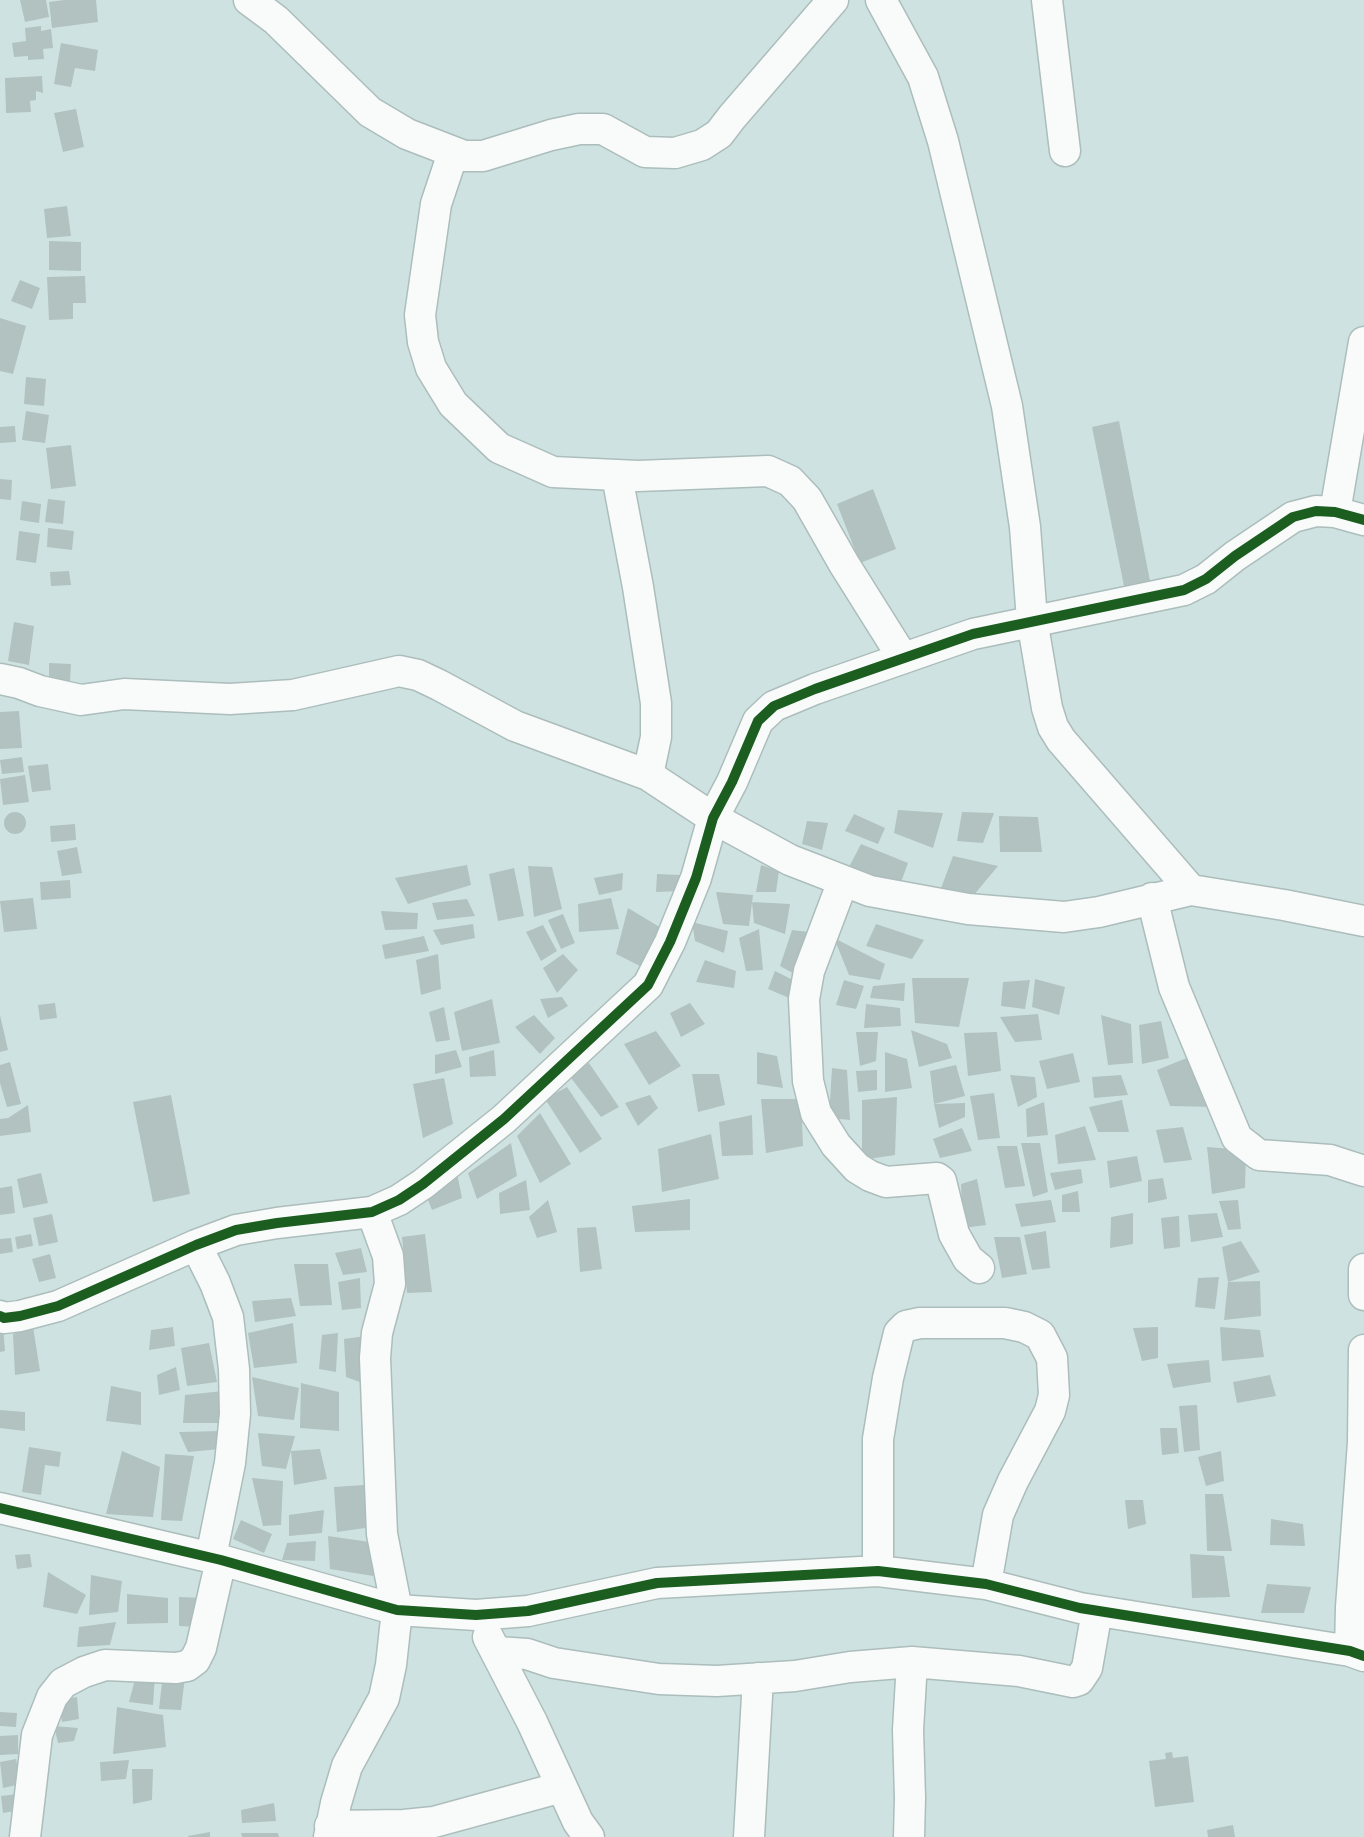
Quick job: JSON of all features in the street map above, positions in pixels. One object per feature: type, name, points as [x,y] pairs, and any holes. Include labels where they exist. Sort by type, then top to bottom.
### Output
[{"type":"street","points":[[248,0],[276,20],[370,112],[407,134],[464,156],[483,156],[579,129],[603,129],[645,152],[675,153],[702,145],[719,134],[833,0]]},
{"type":"street","points":[[881,0],[923,77],[943,141],[968,241],[1014,442],[1025,527],[1032,620],[1047,708],[1053,727],[1061,740],[1191,890]]},
{"type":"street","points":[[1047,0],[1065,151]]},
{"type":"street","points":[[453,153],[436,204],[420,315],[423,342],[431,368],[453,404],[499,448],[552,472],[617,476],[768,471],[790,481],[807,499],[902,658]]},
{"type":"street","points":[[1335,512],[1364,342]]},
{"type":"street","points":[[617,476],[656,703],[656,737],[648,775]]},
{"type":"street","points":[[0,1316],[20,1316],[58,1306],[236,1230],[372,1212],[399,1200],[423,1184],[504,1119],[642,990],[660,962],[691,891],[713,818],[758,721],[774,706],[973,634],[1184,590],[1206,579],[1293,517],[1317,511],[1335,512],[1364,520]]},
{"type":"street","points":[[0,679],[81,700],[124,694],[230,699],[293,695],[399,671],[418,675],[515,726],[648,775],[713,818],[790,860],[870,891],[968,909],[1064,917],[1100,912],[1191,890],[1364,921]]},
{"type":"street","points":[[843,881],[809,971],[804,999],[808,1081],[816,1113],[836,1145],[857,1168],[870,1176],[886,1182],[937,1178],[941,1181],[954,1234],[968,1259],[978,1268]]},
{"type":"street","points":[[1152,898],[1174,986],[1237,1138],[1259,1155],[1330,1160],[1364,1171]]},
{"type":"street","points":[[372,1212],[388,1256],[390,1284],[377,1333],[375,1358],[382,1534],[397,1609],[391,1665],[384,1698],[347,1766],[330,1832],[434,1822],[562,1787]]},
{"type":"street","points":[[25,1837],[37,1735],[52,1697],[63,1683],[105,1665],[176,1668],[187,1666],[195,1660],[201,1648],[235,1414],[234,1369],[228,1317],[196,1245]]},
{"type":"street","points":[[1364,1269],[1364,1295]]},
{"type":"street","points":[[878,1571],[878,1439],[899,1333],[906,1326],[920,1323],[1005,1324],[1024,1327],[1040,1335],[1052,1358],[1054,1395],[1050,1411],[998,1515],[986,1584]]},
{"type":"street","points":[[0,1508],[216,1558],[397,1609],[476,1615],[528,1611],[657,1583],[878,1571],[986,1584],[1097,1611],[1357,1653],[1351,1607],[1363,1442],[1364,1349]]},
{"type":"street","points":[[497,1652],[527,1654],[554,1663],[659,1679],[717,1681],[795,1676],[850,1667],[912,1662],[1019,1671],[1073,1682],[1079,1681],[1087,1668],[1097,1611]]},
{"type":"street","points":[[476,1615],[497,1652],[578,1822],[589,1837]]},
{"type":"street","points":[[909,1837],[908,1730],[912,1662]]},
{"type":"street","points":[[749,1837],[758,1678]]},
{"type":"building","points":[[20,0],[46,0],[49,17],[25,22]]},
{"type":"building","points":[[96,0],[98,22],[52,28],[49,2]]},
{"type":"building","points":[[41,26],[41,31],[51,29],[53,48],[43,49],[44,59],[14,57],[12,43],[26,41],[25,28]]},
{"type":"building","points":[[61,43],[98,50],[95,71],[75,68],[71,87],[54,84]]},
{"type":"building","points":[[42,76],[43,93],[36,91],[36,100],[30,101],[31,112],[6,113],[5,78]]},
{"type":"building","points":[[76,109],[84,147],[63,152],[54,113]]},
{"type":"building","points":[[67,206],[71,236],[47,238],[44,209]]},
{"type":"building","points":[[49,241],[81,242],[81,271],[49,270]]},
{"type":"building","points":[[85,276],[86,303],[73,303],[73,319],[49,320],[47,277]]},
{"type":"building","points":[[20,280],[40,288],[32,309],[11,301]]},
{"type":"building","points":[[0,318],[26,326],[13,374],[0,371]]},
{"type":"building","points":[[26,377],[46,379],[44,406],[24,404]]},
{"type":"building","points":[[26,411],[49,415],[45,443],[22,440]]},
{"type":"building","points":[[1119,421],[1150,581],[1124,586],[1092,427]]},
{"type":"building","points":[[15,426],[16,442],[0,443],[0,427]]},
{"type":"building","points":[[71,445],[76,486],[51,489],[46,448]]},
{"type":"building","points":[[0,479],[12,480],[11,500],[0,499]]},
{"type":"building","points":[[873,489],[896,549],[860,563],[837,504]]},
{"type":"building","points":[[48,499],[65,501],[63,524],[45,522]]},
{"type":"building","points":[[22,501],[41,504],[39,523],[20,520]]},
{"type":"building","points":[[48,528],[74,531],[72,550],[47,547]]},
{"type":"building","points":[[19,531],[40,534],[36,563],[16,560]]},
{"type":"building","points":[[69,571],[71,585],[51,586],[50,572]]},
{"type":"building","points":[[14,622],[34,626],[29,665],[8,661]]},
{"type":"building","points":[[49,663],[71,664],[70,682],[49,681]]},
{"type":"building","points":[[19,711],[22,748],[0,749],[0,712]]},
{"type":"building","points":[[22,757],[24,772],[2,774],[0,760]]},
{"type":"building","points":[[48,764],[51,790],[32,792],[28,766]]},
{"type":"building","points":[[25,775],[29,802],[3,805],[0,779]]},
{"type":"building","points":[[898,810],[943,813],[933,848],[894,833]]},
{"type":"building","points":[[15,812],[23,815],[26,823],[23,831],[15,834],[7,831],[4,823],[7,815]]},
{"type":"building","points":[[962,812],[994,813],[983,843],[957,841]]},
{"type":"building","points":[[854,814],[885,828],[878,844],[845,831]]},
{"type":"building","points":[[999,816],[1038,817],[1042,852],[1000,852]]},
{"type":"building","points":[[807,821],[828,823],[822,850],[802,844]]},
{"type":"building","points":[[75,824],[76,840],[51,842],[50,826]]},
{"type":"building","points":[[861,844],[908,863],[899,888],[849,867]]},
{"type":"building","points":[[77,847],[82,873],[62,876],[57,851]]},
{"type":"building","points":[[953,856],[998,866],[973,896],[940,891]]},
{"type":"building","points":[[467,865],[471,885],[408,904],[395,878]]},
{"type":"building","points":[[761,865],[779,871],[776,892],[756,892]]},
{"type":"building","points":[[528,866],[552,867],[562,909],[534,917]]},
{"type":"building","points":[[514,868],[524,916],[498,921],[489,874]]},
{"type":"building","points":[[623,873],[622,890],[599,895],[594,878]]},
{"type":"building","points":[[657,874],[680,875],[681,891],[656,892]]},
{"type":"building","points":[[70,880],[71,898],[41,900],[40,882]]},
{"type":"building","points":[[716,892],[753,895],[749,926],[723,924]]},
{"type":"building","points":[[33,898],[37,929],[4,932],[0,901]]},
{"type":"building","points":[[611,898],[619,929],[579,932],[578,904]]},
{"type":"building","points":[[467,899],[475,916],[437,920],[432,903]]},
{"type":"building","points":[[752,902],[790,904],[785,934],[754,923]]},
{"type":"building","points":[[628,908],[663,929],[644,968],[616,954]]},
{"type":"building","points":[[381,911],[418,913],[417,929],[385,930]]},
{"type":"building","points":[[563,914],[575,943],[561,949],[548,920]]},
{"type":"building","points":[[692,922],[728,931],[724,953],[695,941]]},
{"type":"building","points":[[473,924],[475,938],[441,945],[433,930]]},
{"type":"building","points":[[876,924],[924,940],[912,959],[866,946]]},
{"type":"building","points":[[543,925],[557,951],[541,961],[526,932]]},
{"type":"building","points":[[759,929],[763,970],[746,971],[739,938]]},
{"type":"building","points":[[792,930],[817,933],[798,976],[780,966]]},
{"type":"building","points":[[424,936],[429,951],[385,959],[382,945]]},
{"type":"building","points":[[834,938],[885,964],[880,980],[849,975]]},
{"type":"building","points":[[438,954],[441,989],[421,995],[416,960]]},
{"type":"building","points":[[563,954],[578,970],[557,993],[543,968]]},
{"type":"building","points":[[705,960],[736,971],[734,988],[696,982]]},
{"type":"building","points":[[775,971],[797,982],[794,1000],[768,989]]},
{"type":"building","points":[[912,978],[969,978],[959,1027],[915,1023]]},
{"type":"building","points":[[1035,979],[1065,987],[1059,1015],[1032,1007]]},
{"type":"building","points":[[844,980],[864,986],[856,1009],[836,1005]]},
{"type":"building","points":[[1030,980],[1025,1009],[1001,1006],[1003,982]]},
{"type":"building","points":[[905,983],[904,1001],[870,998],[873,986]]},
{"type":"building","points":[[562,997],[568,1006],[548,1018],[540,999]]},
{"type":"building","points":[[492,999],[500,1043],[462,1051],[454,1012]]},
{"type":"building","points":[[55,1003],[57,1018],[40,1020],[38,1005]]},
{"type":"building","points":[[690,1003],[705,1024],[681,1037],[670,1013]]},
{"type":"building","points":[[866,1004],[900,1008],[901,1026],[864,1028]]},
{"type":"building","points":[[444,1007],[450,1040],[436,1042],[429,1012]]},
{"type":"building","points":[[1038,1014],[1042,1040],[1015,1042],[1000,1017]]},
{"type":"building","points":[[0,1015],[8,1050],[0,1052]]},
{"type":"building","points":[[534,1015],[555,1038],[540,1054],[515,1027]]},
{"type":"building","points":[[1101,1015],[1131,1024],[1133,1063],[1108,1065]]},
{"type":"building","points":[[1161,1021],[1169,1058],[1142,1064],[1139,1025]]},
{"type":"building","points":[[911,1030],[947,1044],[952,1058],[919,1067]]},
{"type":"building","points":[[656,1031],[681,1066],[649,1085],[624,1044]]},
{"type":"building","points":[[856,1032],[878,1032],[876,1061],[860,1066]]},
{"type":"building","points":[[997,1032],[1001,1071],[968,1076],[964,1033]]},
{"type":"building","points":[[456,1050],[462,1067],[435,1074],[435,1055]]},
{"type":"building","points":[[494,1050],[496,1076],[470,1077],[469,1057]]},
{"type":"building","points":[[757,1052],[777,1056],[783,1088],[757,1084]]},
{"type":"building","points":[[885,1052],[907,1059],[912,1088],[885,1092]]},
{"type":"building","points":[[1073,1053],[1080,1082],[1047,1089],[1039,1061]]},
{"type":"building","points":[[1194,1055],[1214,1107],[1170,1106],[1157,1070]]},
{"type":"building","points":[[10,1062],[21,1104],[7,1107],[0,1083],[0,1065]]},
{"type":"building","points":[[589,1063],[619,1107],[601,1117],[568,1074]]},
{"type":"building","points":[[956,1065],[965,1096],[934,1104],[930,1071]]},
{"type":"building","points":[[832,1068],[847,1070],[850,1120],[829,1118]]},
{"type":"building","points":[[877,1070],[877,1090],[858,1092],[856,1071]]},
{"type":"building","points":[[692,1074],[719,1074],[725,1105],[698,1112]]},
{"type":"building","points":[[1010,1075],[1035,1077],[1037,1097],[1018,1107]]},
{"type":"building","points":[[1121,1075],[1128,1095],[1094,1098],[1092,1077]]},
{"type":"building","points":[[444,1078],[453,1124],[423,1138],[413,1084]]},
{"type":"building","points":[[567,1087],[602,1139],[580,1153],[545,1099]]},
{"type":"building","points":[[994,1093],[1000,1138],[978,1140],[970,1096]]},
{"type":"building","points":[[171,1095],[190,1194],[153,1202],[133,1102]]},
{"type":"building","points":[[650,1095],[658,1108],[638,1126],[625,1103]]},
{"type":"building","points":[[897,1097],[895,1155],[862,1160],[862,1100]]},
{"type":"building","points":[[761,1099],[801,1099],[803,1146],[766,1153]]},
{"type":"building","points":[[1122,1100],[1129,1132],[1098,1132],[1089,1107]]},
{"type":"building","points":[[1044,1102],[1048,1135],[1027,1137],[1026,1109]]},
{"type":"building","points":[[965,1103],[965,1117],[939,1128],[934,1104]]},
{"type":"building","points":[[28,1105],[31,1132],[0,1136],[0,1119],[8,1118]]},
{"type":"building","points":[[540,1113],[571,1164],[540,1183],[517,1136]]},
{"type":"building","points":[[752,1115],[753,1155],[722,1156],[719,1122]]},
{"type":"building","points":[[1085,1126],[1096,1160],[1058,1164],[1055,1135]]},
{"type":"building","points":[[1183,1127],[1192,1160],[1164,1163],[1156,1130]]},
{"type":"building","points":[[962,1128],[972,1151],[940,1158],[933,1139]]},
{"type":"building","points":[[711,1134],[719,1179],[662,1192],[658,1149]]},
{"type":"building","points":[[511,1143],[517,1176],[477,1199],[468,1173]]},
{"type":"building","points":[[1021,1143],[1040,1143],[1048,1192],[1033,1197]]},
{"type":"building","points":[[997,1146],[1017,1146],[1025,1186],[1005,1188]]},
{"type":"building","points":[[1207,1147],[1246,1150],[1245,1188],[1212,1194]]},
{"type":"building","points":[[1137,1156],[1142,1181],[1110,1188],[1107,1161]]},
{"type":"building","points":[[1081,1169],[1083,1183],[1055,1190],[1050,1173]]},
{"type":"building","points":[[41,1173],[48,1203],[23,1208],[17,1179]]},
{"type":"building","points":[[457,1173],[462,1198],[432,1210],[425,1192]]},
{"type":"building","points":[[1163,1178],[1167,1199],[1148,1203],[1148,1180]]},
{"type":"building","points":[[977,1179],[986,1225],[963,1228],[961,1184]]},
{"type":"building","points":[[526,1180],[530,1210],[500,1214],[499,1193]]},
{"type":"building","points":[[12,1186],[15,1213],[0,1215],[0,1188]]},
{"type":"building","points":[[1078,1191],[1080,1212],[1062,1212],[1062,1195]]},
{"type":"building","points":[[690,1199],[690,1230],[635,1232],[632,1206]]},
{"type":"building","points":[[548,1200],[557,1232],[537,1238],[529,1217]]},
{"type":"building","points":[[1051,1200],[1056,1222],[1021,1227],[1015,1204]]},
{"type":"building","points":[[1238,1200],[1241,1229],[1228,1230],[1219,1201]]},
{"type":"building","points":[[1133,1213],[1133,1244],[1110,1248],[1111,1217]]},
{"type":"building","points":[[1217,1213],[1223,1237],[1191,1242],[1188,1215]]},
{"type":"building","points":[[52,1214],[58,1242],[39,1246],[33,1218]]},
{"type":"building","points":[[1179,1216],[1180,1247],[1164,1249],[1161,1218]]},
{"type":"building","points":[[596,1227],[602,1269],[580,1272],[577,1228]]},
{"type":"building","points":[[1046,1231],[1050,1268],[1032,1270],[1024,1235]]},
{"type":"building","points":[[31,1234],[33,1246],[17,1249],[15,1237]]},
{"type":"building","points":[[425,1234],[432,1292],[407,1293],[402,1237]]},
{"type":"building","points":[[994,1237],[1020,1237],[1027,1274],[1002,1278]]},
{"type":"building","points":[[11,1238],[13,1252],[0,1254],[0,1239]]},
{"type":"building","points":[[1241,1241],[1260,1272],[1228,1282],[1222,1247]]},
{"type":"building","points":[[361,1248],[367,1272],[343,1275],[335,1253]]},
{"type":"building","points":[[50,1254],[56,1278],[39,1282],[32,1259]]},
{"type":"building","points":[[294,1264],[328,1264],[332,1305],[300,1306]]},
{"type":"building","points":[[1219,1277],[1215,1309],[1195,1307],[1198,1278]]},
{"type":"building","points":[[360,1278],[361,1308],[342,1310],[338,1282]]},
{"type":"building","points":[[1260,1281],[1261,1316],[1224,1320],[1228,1282]]},
{"type":"building","points":[[291,1298],[296,1316],[255,1322],[252,1301]]},
{"type":"building","points":[[293,1323],[297,1363],[254,1368],[248,1333]]},
{"type":"building","points":[[0,1326],[3,1326],[5,1351],[0,1352]]},
{"type":"building","points":[[33,1327],[40,1371],[15,1375],[13,1334]]},
{"type":"building","points":[[173,1327],[175,1346],[149,1350],[151,1330]]},
{"type":"building","points":[[1158,1327],[1158,1358],[1142,1361],[1133,1328]]},
{"type":"building","points":[[1220,1327],[1260,1330],[1264,1357],[1222,1361]]},
{"type":"building","points":[[338,1333],[336,1372],[319,1369],[322,1335]]},
{"type":"building","points":[[366,1336],[371,1386],[346,1377],[344,1339]]},
{"type":"building","points":[[209,1343],[217,1382],[187,1386],[181,1348]]},
{"type":"building","points":[[1209,1360],[1211,1382],[1173,1388],[1167,1364]]},
{"type":"building","points":[[176,1367],[180,1390],[159,1395],[157,1375]]},
{"type":"building","points":[[1270,1375],[1276,1396],[1237,1403],[1233,1382]]},
{"type":"building","points":[[252,1377],[299,1388],[294,1420],[258,1416]]},
{"type":"building","points":[[301,1383],[339,1392],[339,1431],[300,1428]]},
{"type":"building","points":[[111,1386],[141,1392],[141,1425],[106,1421]]},
{"type":"building","points":[[223,1391],[219,1423],[183,1423],[185,1395]]},
{"type":"building","points":[[1197,1405],[1200,1450],[1184,1452],[1179,1406]]},
{"type":"building","points":[[0,1410],[25,1412],[25,1431],[0,1428]]},
{"type":"building","points":[[1160,1428],[1177,1428],[1179,1453],[1162,1455]]},
{"type":"building","points":[[221,1431],[220,1449],[188,1452],[179,1432]]},
{"type":"building","points":[[258,1433],[295,1436],[286,1469],[262,1466]]},
{"type":"building","points":[[29,1447],[61,1452],[59,1467],[45,1465],[41,1495],[22,1492]]},
{"type":"building","points":[[320,1449],[327,1479],[294,1485],[291,1451]]},
{"type":"building","points":[[122,1451],[160,1467],[153,1517],[106,1514]]},
{"type":"building","points":[[1221,1451],[1224,1481],[1206,1486],[1198,1457]]},
{"type":"building","points":[[165,1454],[194,1456],[182,1521],[161,1520]]},
{"type":"building","points":[[252,1478],[283,1481],[281,1525],[263,1526]]},
{"type":"building","points":[[364,1485],[372,1527],[337,1532],[334,1487]]},
{"type":"building","points":[[1205,1494],[1223,1494],[1232,1551],[1207,1551]]},
{"type":"building","points":[[1125,1500],[1143,1500],[1146,1524],[1128,1529]]},
{"type":"building","points":[[324,1510],[322,1533],[289,1536],[289,1515]]},
{"type":"building","points":[[1271,1519],[1303,1524],[1305,1546],[1270,1545]]},
{"type":"building","points":[[241,1520],[272,1534],[264,1553],[233,1539]]},
{"type":"building","points":[[328,1536],[377,1543],[373,1576],[330,1569]]},
{"type":"building","points":[[316,1541],[315,1561],[282,1560],[287,1543]]},
{"type":"building","points":[[30,1554],[32,1567],[17,1569],[15,1555]]},
{"type":"building","points":[[1190,1554],[1224,1556],[1230,1597],[1192,1598]]},
{"type":"building","points":[[48,1572],[86,1595],[77,1614],[43,1607]]},
{"type":"building","points":[[91,1575],[122,1581],[118,1612],[89,1615]]},
{"type":"building","points":[[1267,1584],[1311,1587],[1304,1613],[1261,1613]]},
{"type":"building","points":[[127,1594],[168,1598],[168,1623],[127,1624]]},
{"type":"building","points":[[179,1597],[204,1598],[198,1627],[179,1626]]},
{"type":"building","points":[[116,1622],[110,1645],[77,1647],[79,1627]]},
{"type":"building","points":[[137,1672],[155,1675],[153,1705],[129,1702]]},
{"type":"building","points":[[163,1674],[185,1677],[181,1710],[159,1709]]},
{"type":"building","points":[[77,1697],[79,1719],[62,1722],[59,1700]]},
{"type":"building","points":[[117,1707],[163,1715],[166,1747],[113,1754]]},
{"type":"building","points":[[0,1712],[17,1713],[16,1727],[0,1726]]},
{"type":"building","points":[[54,1726],[78,1728],[74,1741],[58,1743]]},
{"type":"building","points":[[18,1735],[18,1754],[0,1755],[0,1736]]},
{"type":"building","points":[[1172,1752],[1173,1758],[1188,1756],[1194,1802],[1155,1807],[1149,1761],[1166,1759],[1165,1753]]},
{"type":"building","points":[[16,1759],[21,1784],[3,1788],[0,1762]]},
{"type":"building","points":[[129,1760],[126,1779],[101,1781],[100,1762]]},
{"type":"building","points":[[132,1769],[153,1769],[152,1800],[133,1804]]},
{"type":"building","points":[[18,1794],[20,1810],[3,1813],[1,1796]]},
{"type":"building","points":[[274,1803],[276,1821],[242,1823],[241,1810]]},
{"type":"building","points":[[1233,1825],[1235,1837],[1208,1837],[1207,1830]]},
{"type":"building","points":[[210,1832],[210,1837],[188,1837],[188,1836]]},
{"type":"building","points":[[241,1833],[278,1833],[279,1837],[242,1837]]},
{"type":"cycle path","points":[[0,1316],[20,1316],[58,1306],[236,1230],[372,1212],[399,1200],[423,1184],[504,1119],[648,985],[670,942],[696,878],[713,818],[758,721],[774,706],[973,634],[1184,590],[1206,579],[1293,517],[1316,511],[1335,512],[1364,520]]},
{"type":"cycle path","points":[[0,1508],[221,1560],[397,1610],[476,1615],[528,1611],[657,1583],[878,1571],[986,1584],[1080,1608],[1350,1651],[1364,1656]]}]
